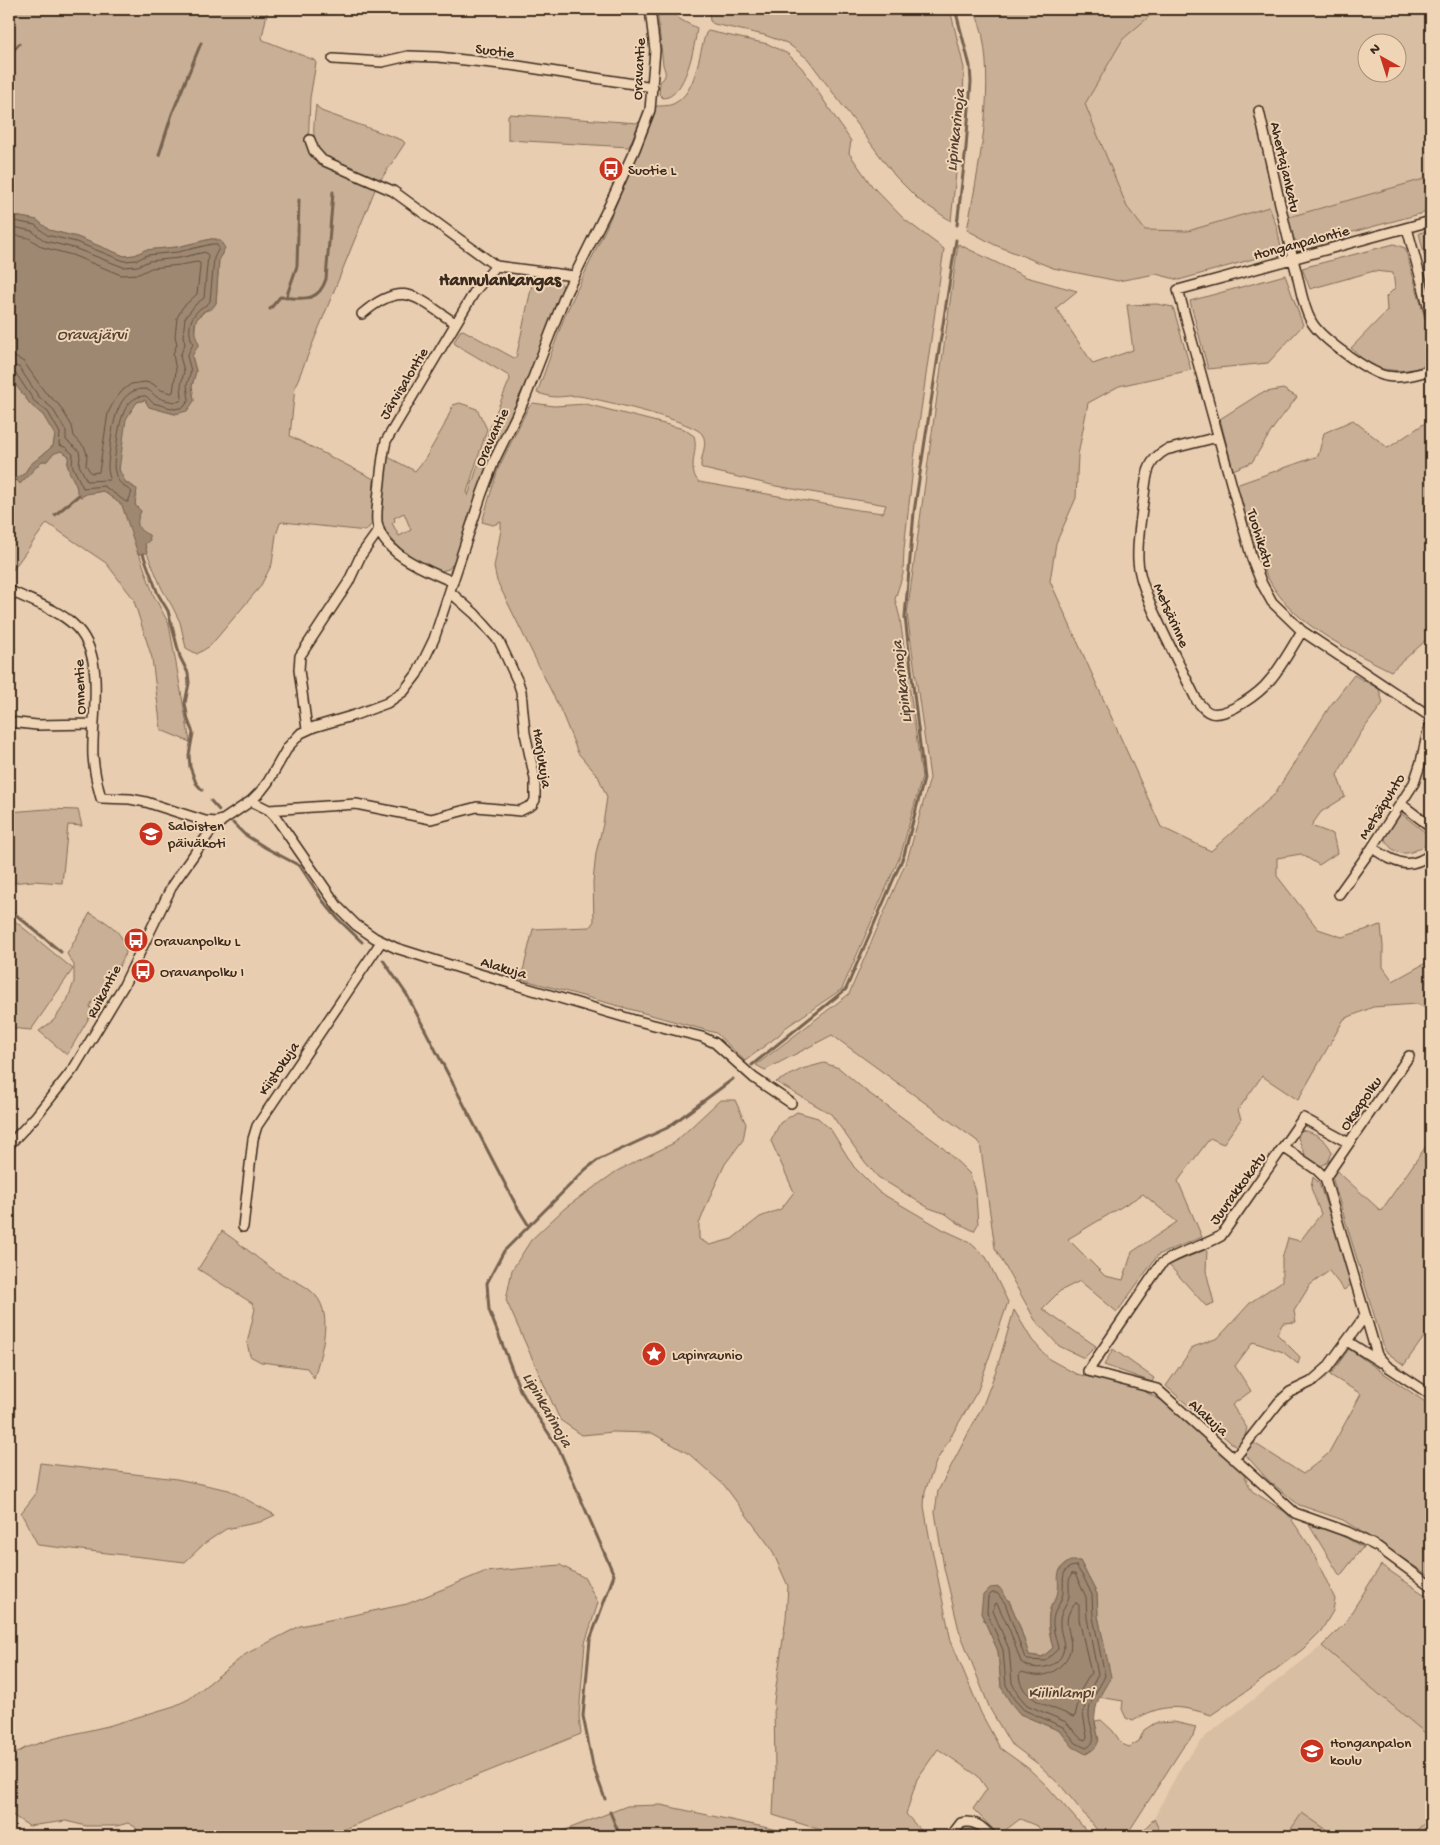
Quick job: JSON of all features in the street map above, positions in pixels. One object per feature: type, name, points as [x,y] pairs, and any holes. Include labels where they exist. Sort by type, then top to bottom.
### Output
[{"type":"street","name":"Oravantie","points":[[251,801],[268,782],[293,741],[307,729],[372,709],[387,702],[404,691],[424,660],[434,639],[487,479],[526,396],[574,276],[609,206],[650,110],[655,50],[650,9]]},
{"type":"street","name":"Suotie","points":[[333,59],[382,62],[408,56],[438,57],[518,66],[653,87]]},
{"type":"street","name":"Ahertajankatu","points":[[1259,111],[1293,259],[1310,320],[1326,340],[1371,370],[1386,376],[1403,377],[1431,370]]},
{"type":"street","points":[[310,140],[314,152],[322,160],[393,191],[496,266],[574,276]]},
{"type":"street","name":"Honganpalontie","points":[[1178,290],[1431,221]]},
{"type":"street","points":[[1407,228],[1431,316]]},
{"type":"street","name":"Järvisalontie","points":[[379,530],[377,512],[383,452],[386,441],[475,291],[496,266]]},
{"type":"street","name":"Tuohikatu","points":[[1178,290],[1252,559],[1272,602],[1302,631],[1431,717]]},
{"type":"street","points":[[362,314],[386,297],[405,293],[455,323]]},
{"type":"street","name":"Metsärinne","points":[[1218,437],[1159,453],[1151,462],[1147,474],[1140,527],[1138,561],[1144,588],[1161,629],[1197,701],[1205,711],[1213,714],[1223,713],[1247,700],[1270,681],[1302,631]]},
{"type":"street","points":[[307,729],[300,656],[330,613],[362,555],[379,530],[389,545],[402,557],[453,582]]},
{"type":"street","name":"Onnentie","points":[[9,590],[63,616],[85,638],[93,655],[95,668],[94,766],[101,798],[130,798],[205,821],[216,822],[222,820]]},
{"type":"street","name":"Harjukuja","points":[[269,810],[356,804],[431,819],[477,808],[520,812],[532,805],[535,800],[535,779],[525,733],[521,691],[518,682],[499,641],[475,614],[450,592]]},
{"type":"street","points":[[9,722],[37,725],[94,724]]},
{"type":"street","name":"Metsäpuhto","points":[[1339,894],[1414,784],[1431,725]]},
{"type":"street","name":"Alakuja","points":[[251,801],[269,810],[299,849],[338,907],[361,929],[382,942],[466,970],[634,1020],[702,1037],[715,1043],[754,1078],[791,1103]]},
{"type":"street","name":"Ruikantie","points":[[9,1145],[36,1116],[74,1068],[124,984],[173,884],[210,832],[222,820],[251,801]]},
{"type":"street","points":[[1401,804],[1431,827]]},
{"type":"street","points":[[1372,848],[1402,864],[1414,863],[1431,854]]},
{"type":"street","name":"Kiistokuja","points":[[243,1227],[253,1139],[258,1126],[382,942]]},
{"type":"street","name":"Oksapolku","points":[[1283,1148],[1303,1118],[1349,1143],[1410,1056]]},
{"type":"street","points":[[1349,1143],[1325,1178],[1377,1355],[1387,1366]]},
{"type":"street","name":"Juurakkokatu","points":[[1088,1371],[1161,1264],[1170,1257],[1221,1236],[1283,1148],[1317,1170],[1325,1178]]},
{"type":"street","points":[[1234,1459],[1278,1402],[1290,1392],[1311,1382],[1327,1368],[1366,1316]]},
{"type":"street","points":[[1347,1341],[1431,1395]]},
{"type":"street","name":"Alakuja","points":[[1088,1371],[1157,1389],[1295,1513],[1348,1532],[1378,1547],[1431,1586]]},
{"type":"street","points":[[952,1836],[952,1833],[961,1823],[966,1821],[975,1822],[991,1836]]},
{"type":"shaded area","points":[[9,9],[268,9],[263,40],[314,60],[316,63],[310,98],[308,149],[315,159],[376,187],[295,387],[290,436],[374,479],[372,523],[366,531],[280,523],[276,535],[272,564],[260,587],[210,646],[197,654],[186,648],[180,622],[162,589],[147,553],[142,532],[138,527],[137,520],[141,511],[135,504],[137,496],[133,486],[122,477],[119,461],[126,418],[137,402],[145,400],[149,407],[175,414],[194,401],[192,386],[196,371],[192,356],[196,320],[205,311],[212,309],[216,303],[219,259],[223,252],[222,242],[217,239],[211,239],[177,247],[145,250],[135,255],[124,256],[77,237],[49,230],[37,220],[9,215]]},
{"type":"shaded area","points":[[657,9],[670,9],[679,18],[697,28],[688,70],[683,81],[671,96],[663,98],[659,94],[660,82],[665,76],[665,72]]},
{"type":"shaded area","points":[[709,9],[950,9],[964,68],[963,106],[951,221],[919,200],[895,176],[808,59],[787,43],[764,35],[714,24],[710,21]]},
{"type":"shaded area","points":[[974,9],[1158,9],[1123,39],[1085,104],[1127,207],[1145,230],[1188,231],[1269,207],[1277,227],[1281,248],[1278,252],[1179,280],[1156,274],[1118,281],[1053,268],[995,245],[967,230],[983,134],[987,85],[981,27]]},
{"type":"shaded area","points":[[1158,9],[1431,9],[1431,177],[1289,217],[1273,218],[1269,207],[1188,231],[1145,230],[1127,207],[1085,104],[1123,39]]},
{"type":"shaded area","points":[[708,31],[768,44],[788,54],[802,68],[851,141],[849,153],[872,186],[904,219],[944,249],[914,459],[903,574],[895,599],[900,618],[922,777],[901,854],[842,989],[785,1028],[779,1035],[745,1061],[716,1033],[521,979],[533,929],[590,927],[594,921],[593,882],[596,853],[607,797],[598,776],[578,753],[561,711],[497,581],[494,567],[501,522],[493,525],[482,522],[498,469],[528,408],[533,403],[554,406],[586,404],[684,429],[694,436],[693,471],[699,482],[883,513],[886,505],[776,486],[704,469],[701,467],[704,438],[695,429],[682,423],[644,411],[589,398],[576,396],[553,397],[537,393],[565,315],[606,228],[656,106],[675,103],[688,90],[696,72],[703,42]]},
{"type":"shaded area","points":[[316,105],[321,111],[402,140],[405,143],[380,181],[342,166],[318,148],[314,132]]},
{"type":"shaded area","points":[[508,115],[638,123],[640,121],[629,147],[508,140]]},
{"type":"shaded area","points":[[1431,177],[1431,211],[1301,246],[1289,229],[1289,217]]},
{"type":"shaded area","points":[[1431,230],[1431,282],[1419,233]]},
{"type":"shaded area","points":[[958,244],[1026,277],[1077,291],[1056,308],[1093,364],[1133,350],[1127,305],[1157,304],[1173,307],[1191,370],[1119,386],[1088,403],[1078,455],[1076,498],[1056,543],[1050,581],[1161,827],[1211,851],[1274,795],[1330,706],[1354,675],[1379,689],[1383,703],[1360,734],[1337,775],[1345,797],[1321,812],[1311,826],[1333,834],[1337,853],[1319,865],[1301,854],[1277,858],[1277,876],[1318,929],[1342,937],[1381,925],[1383,967],[1393,981],[1431,960],[1431,1011],[1417,1004],[1373,1007],[1344,1019],[1298,1100],[1262,1076],[1238,1110],[1241,1119],[1223,1144],[1210,1138],[1178,1181],[1202,1237],[1158,1255],[1117,1312],[1080,1281],[1060,1291],[1042,1309],[1096,1346],[1084,1358],[1059,1346],[1035,1320],[995,1248],[980,1143],[832,1035],[765,1070],[756,1065],[849,994],[908,857],[930,778],[907,614]],"holes":[[[1143,1194],[1177,1222],[1132,1252],[1123,1280],[1105,1276],[1068,1239]]]},
{"type":"shaded area","points":[[1394,244],[1405,248],[1431,340],[1431,359],[1419,367],[1403,370],[1386,370],[1372,366],[1351,348],[1387,311],[1386,297],[1395,288],[1393,273],[1374,271],[1310,289],[1302,268]]},
{"type":"shaded area","points":[[1285,275],[1303,325],[1268,363],[1208,369],[1190,301]]},
{"type":"shaded area","points":[[536,276],[559,281],[563,286],[562,292],[536,360],[487,466],[454,562],[449,569],[441,571],[417,561],[400,548],[386,533],[382,520],[386,456],[415,471],[425,459],[444,426],[453,405],[460,403],[477,409],[487,429],[467,492],[468,496],[492,422],[510,379],[509,376],[454,342],[460,331],[463,330],[516,358],[533,280]],"holes":[[[404,513],[411,530],[399,536],[392,523],[395,521],[394,518]]]},
{"type":"shaded area","points":[[9,371],[15,384],[31,405],[43,415],[55,435],[53,446],[30,465],[24,474],[16,479],[36,467],[42,461],[47,461],[53,454],[62,451],[69,456],[67,465],[81,497],[86,494],[103,491],[122,505],[154,596],[169,624],[190,742],[161,730],[152,658],[133,598],[106,563],[47,523],[9,575],[9,518],[14,509],[9,506]]},
{"type":"shaded area","points":[[1283,389],[1297,397],[1274,427],[1252,462],[1233,470],[1220,419],[1261,393]]},
{"type":"shaded area","points":[[1431,419],[1431,632],[1422,644],[1391,671],[1335,642],[1301,618],[1286,603],[1273,587],[1263,568],[1236,485],[1318,456],[1324,433],[1353,420],[1388,448]]},
{"type":"shaded area","points":[[47,809],[78,810],[82,826],[68,825],[62,883],[33,881],[9,883],[9,812]]},
{"type":"shaded area","points":[[1402,814],[1431,837],[1431,840],[1425,845],[1412,852],[1399,853],[1389,845],[1384,837]]},
{"type":"shaded area","points":[[90,913],[114,928],[125,945],[126,953],[111,982],[92,1002],[90,1007],[93,1011],[67,1055],[39,1031],[54,1020],[67,1001],[74,982],[74,965],[67,954]]},
{"type":"shaded area","points":[[9,916],[73,969],[31,1030],[9,1028]]},
{"type":"shaded area","points":[[824,1063],[839,1068],[866,1091],[940,1145],[970,1174],[976,1196],[978,1224],[974,1231],[946,1214],[929,1208],[878,1177],[831,1114],[776,1082],[802,1069]]},
{"type":"shaded area","points":[[720,1100],[735,1100],[746,1124],[743,1140],[725,1164],[712,1192],[699,1224],[699,1239],[710,1245],[732,1239],[760,1217],[781,1209],[794,1192],[771,1141],[780,1123],[797,1112],[818,1118],[831,1130],[854,1167],[879,1192],[944,1230],[968,1241],[986,1257],[1008,1302],[978,1390],[936,1462],[925,1491],[924,1506],[929,1535],[951,1641],[981,1713],[1000,1748],[1028,1768],[1046,1785],[1091,1836],[1047,1836],[1037,1826],[1020,1819],[999,1835],[973,1809],[987,1789],[978,1776],[938,1749],[917,1779],[906,1814],[922,1832],[919,1836],[840,1836],[773,1815],[775,1771],[774,1701],[786,1618],[788,1586],[771,1548],[724,1485],[689,1454],[652,1433],[613,1432],[582,1435],[560,1420],[506,1300],[512,1270],[531,1240],[565,1208],[617,1171],[674,1143]]},
{"type":"shaded area","points":[[1300,1130],[1315,1134],[1324,1140],[1332,1153],[1328,1162],[1321,1166],[1306,1157],[1298,1138]]},
{"type":"shaded area","points":[[1431,1139],[1431,1341],[1424,1337],[1404,1365],[1385,1351],[1332,1177],[1336,1170],[1381,1211]]},
{"type":"shaded area","points":[[1313,1177],[1319,1183],[1353,1283],[1344,1290],[1329,1271],[1310,1285],[1294,1311],[1296,1322],[1283,1323],[1277,1334],[1300,1357],[1298,1364],[1283,1352],[1253,1342],[1235,1366],[1251,1391],[1232,1405],[1247,1428],[1245,1436],[1237,1448],[1166,1386],[1193,1347],[1218,1338],[1251,1302],[1282,1281],[1282,1259],[1288,1238],[1300,1241],[1321,1214],[1311,1188]]},
{"type":"shaded area","points":[[222,1231],[276,1271],[307,1288],[319,1299],[325,1320],[323,1344],[314,1378],[307,1368],[261,1362],[250,1356],[247,1343],[255,1309],[252,1303],[198,1269]]},
{"type":"shaded area","points":[[1207,1249],[1206,1271],[1214,1303],[1206,1306],[1169,1265]]},
{"type":"shaded area","points":[[1014,1310],[1032,1340],[1049,1359],[1076,1374],[1138,1388],[1172,1406],[1242,1471],[1252,1491],[1287,1513],[1311,1548],[1335,1599],[1333,1611],[1321,1631],[1303,1649],[1211,1715],[1190,1709],[1171,1708],[1153,1711],[1133,1721],[1126,1718],[1122,1709],[1123,1701],[1099,1697],[1110,1677],[1098,1616],[1097,1594],[1080,1561],[1071,1562],[1061,1567],[1058,1595],[1051,1607],[1048,1619],[1053,1648],[1042,1657],[1029,1655],[1009,1600],[981,1613],[998,1651],[1001,1687],[1020,1714],[1060,1731],[1073,1746],[1099,1741],[1095,1721],[1101,1720],[1113,1731],[1122,1744],[1129,1747],[1139,1741],[1144,1730],[1155,1723],[1174,1722],[1196,1727],[1193,1736],[1183,1747],[1126,1836],[1102,1836],[1062,1787],[1038,1764],[1010,1743],[990,1709],[959,1630],[944,1568],[935,1512],[938,1491],[983,1405],[998,1365]]},
{"type":"shaded area","points":[[1113,1349],[1154,1378],[1152,1382],[1104,1365]]},
{"type":"shaded area","points":[[1349,1349],[1431,1406],[1431,1577],[1343,1520],[1299,1505],[1268,1480],[1243,1452],[1254,1443],[1303,1474],[1328,1454],[1361,1394],[1330,1375]]},
{"type":"shaded area","points":[[40,1463],[177,1479],[229,1490],[275,1515],[260,1522],[226,1529],[205,1543],[185,1562],[38,1545],[21,1513],[35,1495]]},
{"type":"shaded area","points":[[1309,1525],[1335,1532],[1363,1547],[1340,1576]]},
{"type":"shaded area","points":[[560,1565],[585,1578],[598,1603],[585,1643],[579,1716],[581,1734],[327,1836],[142,1836],[135,1827],[128,1823],[117,1826],[86,1826],[66,1821],[29,1826],[9,1813],[9,1757],[27,1747],[108,1726],[174,1706],[189,1699],[246,1654],[300,1626],[407,1604],[484,1572]]},
{"type":"shaded area","points":[[1381,1565],[1431,1599],[1431,1738],[1322,1646],[1344,1624]]},
{"type":"shaded area","name":"Honganpalon koulu","points":[[1322,1646],[1431,1738],[1431,1820],[1428,1820],[1410,1836],[1162,1836],[1154,1819],[1183,1764],[1206,1736]]},
{"type":"shaded area","points":[[661,1805],[803,1836],[550,1836],[627,1806]]},
{"type":"shaded area","points":[[1302,1813],[1336,1836],[1295,1836],[1289,1832]]},
{"type":"shaded area","points":[[1154,1819],[1162,1836],[1137,1836]]},
{"type":"shaded area","points":[[1428,1820],[1431,1820],[1431,1836],[1410,1836]]},
{"type":"shaded area","points":[[972,1825],[982,1836],[957,1836],[963,1827]]},
{"type":"water","name":"Oravajärvi","points":[[9,215],[37,220],[49,230],[77,237],[124,256],[135,255],[145,250],[177,247],[211,239],[220,241],[225,248],[219,259],[216,303],[203,312],[195,323],[199,344],[192,356],[196,371],[192,386],[194,401],[187,411],[175,414],[149,407],[145,400],[137,402],[126,419],[119,470],[126,483],[137,489],[135,505],[141,511],[138,526],[149,535],[150,540],[145,544],[147,553],[138,554],[122,505],[103,491],[86,494],[81,497],[77,493],[77,488],[68,468],[69,456],[62,451],[53,454],[47,461],[42,461],[20,484],[16,479],[24,474],[30,465],[53,446],[55,435],[43,415],[31,405],[15,384],[9,371]]},
{"type":"water","name":"Kiilinlampi","points":[[1070,1561],[1080,1561],[1097,1594],[1098,1616],[1111,1677],[1097,1704],[1095,1721],[1098,1737],[1097,1745],[1086,1754],[1073,1747],[1060,1731],[1020,1714],[1010,1702],[1001,1687],[998,1651],[981,1613],[983,1595],[990,1588],[999,1587],[1013,1611],[1029,1655],[1043,1657],[1053,1648],[1049,1629],[1049,1614],[1057,1595],[1058,1576],[1064,1565]]},
{"type":"waterway","name":"Lipinkarinoja","points":[[955,9],[970,66],[971,82],[957,225]]},
{"type":"waterway","points":[[159,155],[172,114],[201,43]]},
{"type":"waterway","points":[[9,55],[19,44]]},
{"type":"waterway","points":[[270,309],[280,297],[308,298],[323,287],[326,279],[333,192]]},
{"type":"waterway","points":[[286,298],[297,266],[299,200]]},
{"type":"waterway","name":"Lipinkarinoja","points":[[752,1065],[846,989],[904,855],[924,779],[905,617],[914,512],[956,240]]},
{"type":"waterway","points":[[55,515],[79,495]]},
{"type":"waterway","points":[[143,554],[158,594],[168,611],[180,657],[188,673],[189,683],[185,703],[193,733],[189,755],[190,767],[196,783],[202,790]]},
{"type":"waterway","points":[[211,801],[219,810]]},
{"type":"waterway","points":[[233,823],[244,834],[300,866],[323,901],[338,919],[362,942]]},
{"type":"waterway","points":[[9,909],[61,952]]},
{"type":"waterway","points":[[383,960],[407,995],[516,1205],[529,1226]]},
{"type":"waterway","name":"Lipinkarinoja","points":[[605,1799],[593,1766],[583,1716],[590,1640],[614,1575],[559,1449],[520,1390],[489,1310],[487,1283],[504,1251],[586,1169],[598,1160],[667,1128],[733,1079]]},
{"type":"waterway","name":"Lipinkarinoja","points":[[610,1812],[620,1836]]},
{"type":"place","name":"Suotie L","points":[[611,169]]},
{"type":"place","name":"Saloisten päiväkoti","points":[[151,834]]},
{"type":"place","name":"Oravanpolku L","points":[[136,940]]},
{"type":"place","name":"Oravanpolku I","points":[[143,971]]},
{"type":"place","name":"Lapinraunio","points":[[654,1354]]},
{"type":"place","name":"Honganpalon koulu","points":[[1312,1751]]},
{"type":"district","name":"Hannulankangas","points":[[500,279]]}]
